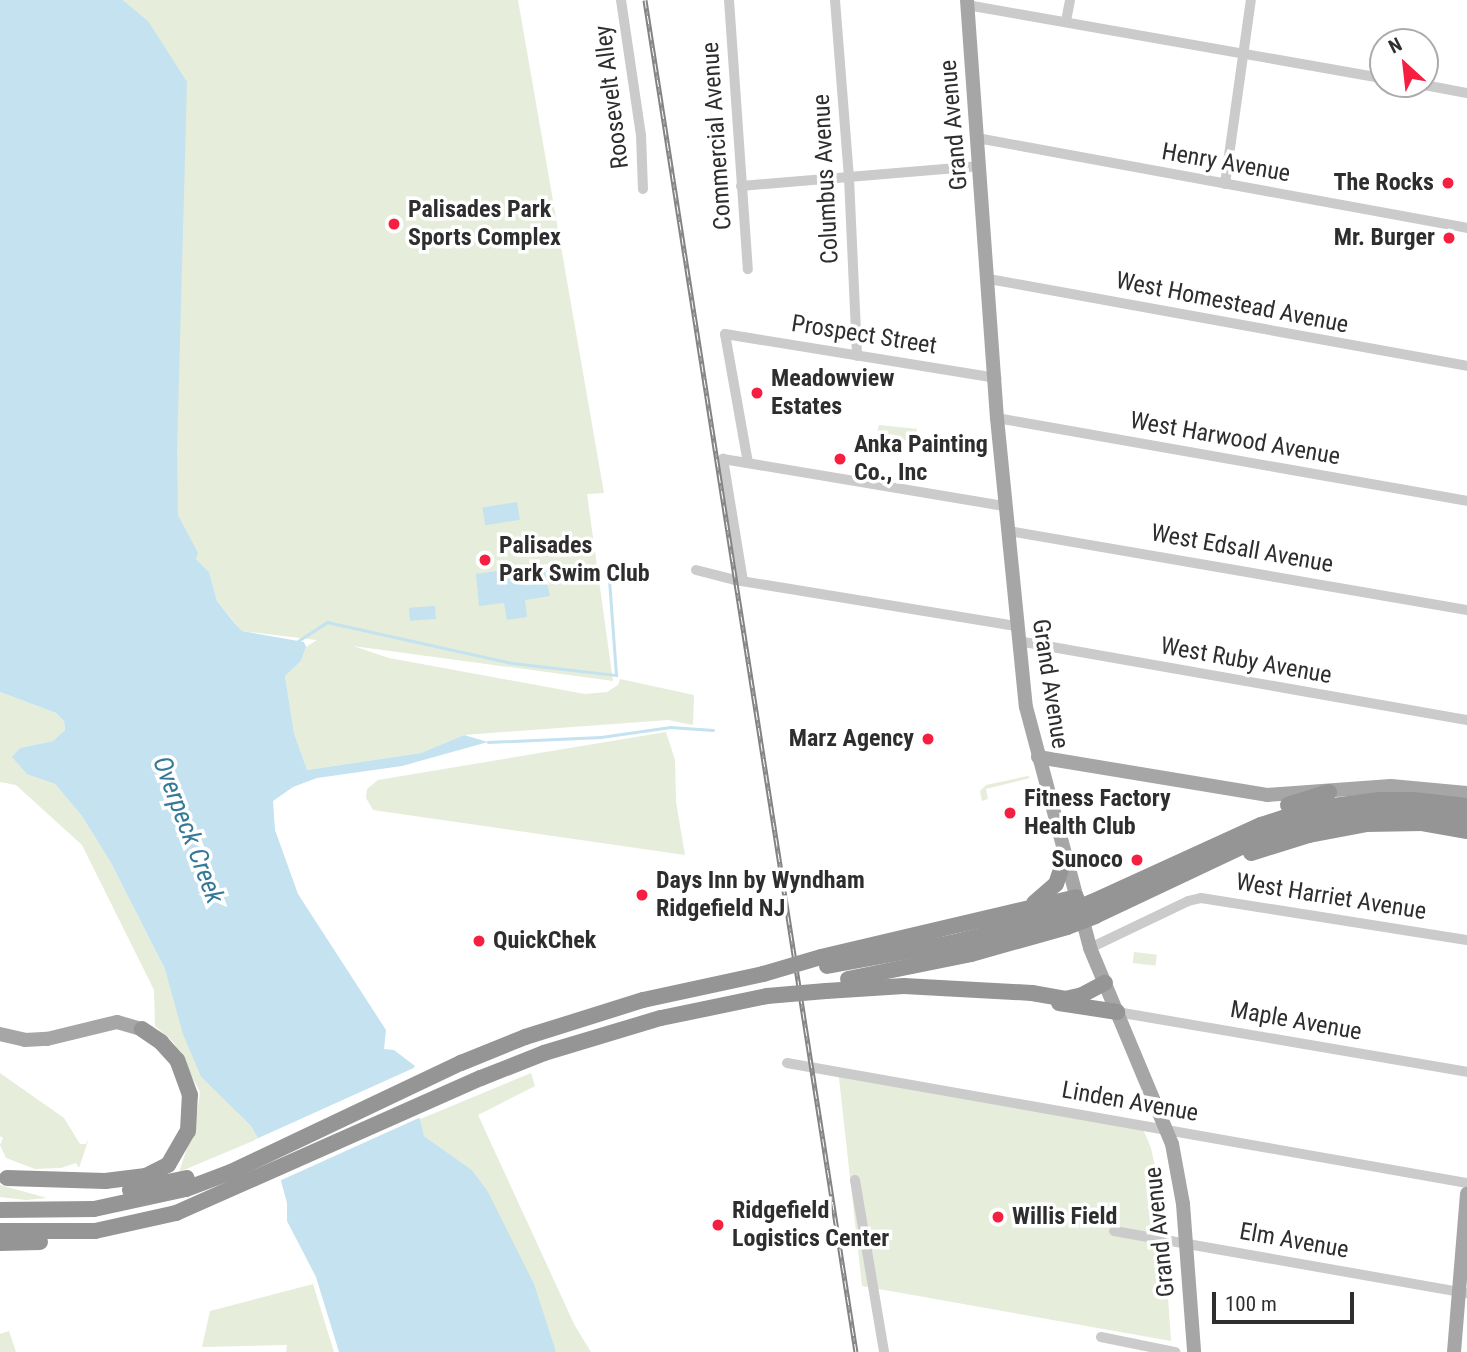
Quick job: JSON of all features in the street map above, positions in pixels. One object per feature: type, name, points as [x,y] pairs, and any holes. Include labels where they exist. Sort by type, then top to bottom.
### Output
[{"type":"highway","points":[[1168,866],[1256,817],[1329,792]]},
{"type":"highway","points":[[0,1243],[79,1239],[176,1213],[513,1065],[601,1035],[678,1014],[826,987],[962,956],[1067,927],[1088,905],[1261,825],[1328,806],[1396,799],[1467,806]]},
{"type":"highway","points":[[1185,874],[1259,839],[1324,818],[1391,811],[1467,818]]},
{"type":"highway","points":[[821,962],[926,948],[1051,918],[1309,835],[1352,825],[1411,822],[1467,831]]},
{"type":"highway","points":[[1029,906],[1053,888],[1065,859]]},
{"type":"highway","points":[[0,1210],[60,1212],[112,1207],[170,1194],[509,1043],[584,1017],[660,995],[821,962],[1029,906],[1088,905]]},
{"type":"highway","points":[[826,987],[892,986],[1002,992],[1065,999],[1082,995],[1105,983]]},
{"type":"highway","points":[[1002,992],[1117,1012]]},
{"type":"highway","points":[[4,1176],[79,1182],[113,1181],[146,1176],[168,1165],[188,1131],[190,1095],[185,1077],[172,1053],[142,1029]]},
{"type":"highway","points":[[4,1176],[41,1189],[106,1192],[173,1182],[229,1167]]},
{"type":"highway","points":[[0,1231],[65,1233],[113,1228]]},
{"type":"main road","name":"Grand Avenue","points":[[967,2],[997,418],[1024,696],[1065,859],[1088,905],[1090,948],[1167,1130],[1181,1184],[1194,1352]]},
{"type":"main road","points":[[1038,757],[1267,794],[1406,786],[1467,793]]},
{"type":"main road","points":[[0,1034],[25,1040],[47,1039],[117,1022],[142,1029]]},
{"type":"main road","points":[[1454,1352],[1463,1292],[1467,1194]]},
{"type":"street","name":"Roosevelt Alley","points":[[621,0],[641,135],[639,151],[643,188]]},
{"type":"street","name":"Commercial Avenue","points":[[729,0],[748,269]]},
{"type":"street","name":"Columbus Avenue","points":[[835,0],[849,178],[857,356]]},
{"type":"street","points":[[1066,21],[1070,0]]},
{"type":"street","points":[[1225,184],[1241,53],[1251,0]]},
{"type":"street","points":[[967,2],[1369,76]]},
{"type":"street","points":[[1439,88],[1467,93]]},
{"type":"street","name":"Henry Avenue","points":[[977,138],[1467,228]]},
{"type":"street","points":[[741,186],[980,166]]},
{"type":"street","name":"West Homestead Avenue","points":[[989,279],[1467,366]]},
{"type":"street","name":"Prospect Street","points":[[748,463],[725,334],[996,378]]},
{"type":"street","name":"West Harwood Avenue","points":[[997,418],[1467,501]]},
{"type":"street","points":[[743,581],[723,459],[1005,506]]},
{"type":"street","name":"West Edsall Avenue","points":[[1009,531],[1467,610]]},
{"type":"street","points":[[696,570],[743,581],[1017,626]]},
{"type":"street","name":"West Ruby Avenue","points":[[1018,642],[1467,720]]},
{"type":"street","name":"West Harriet Avenue","points":[[1090,948],[1188,901],[1204,898],[1467,940]]},
{"type":"street","name":"Maple Avenue","points":[[1117,1012],[1467,1072]]},
{"type":"street","name":"Linden Avenue","points":[[787,1063],[1467,1183]]},
{"type":"street","points":[[855,1180],[884,1352]]},
{"type":"street","name":"Elm Avenue","points":[[1114,1231],[1463,1292]]},
{"type":"street","points":[[1101,1337],[1175,1352]]},
{"type":"green space","points":[[123,0],[518,0],[604,493],[587,494],[613,681],[353,646],[389,658],[585,694],[607,692],[618,685],[620,679],[694,695],[693,725],[668,720],[464,735],[421,753],[307,770],[294,733],[285,676],[301,661],[306,647],[317,640],[242,631],[217,601],[209,572],[196,559],[197,553],[178,515],[148,21]]},
{"type":"green space","points":[[879,425],[917,429],[915,442],[897,439],[896,435],[891,453],[895,435],[877,432]]},
{"type":"green space","points":[[0,692],[56,713],[64,721],[65,730],[53,741],[20,748],[13,757],[28,774],[55,784],[82,816],[111,863],[165,969],[201,1077],[251,1126],[258,1139],[179,1172],[196,1121],[200,1092],[174,1043],[155,1026],[154,990],[82,845],[16,785],[0,782]]},
{"type":"green space","points":[[666,732],[675,760],[676,802],[685,855],[373,810],[366,798],[367,789],[378,780]]},
{"type":"green space","points":[[1028,776],[1030,778],[986,789],[988,799],[982,801],[980,791],[986,785]]},
{"type":"green space","points":[[1134,952],[1157,955],[1155,966],[1133,963]]},
{"type":"green space","points":[[838,1069],[1142,1127],[1151,1148],[1161,1195],[1171,1341],[862,1286]]},
{"type":"green space","points":[[0,1073],[64,1118],[80,1144],[86,1144],[89,1138],[79,1168],[76,1163],[61,1168],[35,1169],[6,1158],[0,1145],[3,1138],[0,1136]]},
{"type":"green space","points":[[531,1073],[535,1086],[478,1115],[575,1326],[591,1352],[556,1352],[487,1190],[472,1170],[424,1136],[418,1120]]},
{"type":"green space","points":[[0,1185],[47,1198],[26,1200],[0,1197]]},
{"type":"green space","points":[[313,1284],[334,1352],[286,1352],[287,1345],[202,1347],[210,1311]]},
{"type":"green space","points":[[9,1331],[16,1352],[0,1352],[0,1334]]},
{"type":"water","name":"Overpeck Creek","points":[[0,0],[123,0],[148,21],[187,82],[177,451],[178,515],[198,553],[196,559],[209,572],[217,601],[242,631],[304,642],[306,647],[301,661],[285,676],[294,733],[307,770],[421,753],[464,735],[488,742],[402,766],[317,778],[293,787],[273,801],[275,830],[298,894],[386,1030],[384,1049],[394,1050],[415,1066],[409,1075],[424,1136],[472,1170],[487,1190],[534,1284],[556,1352],[339,1352],[316,1277],[287,1221],[287,1203],[281,1181],[251,1126],[201,1077],[183,1034],[165,969],[111,863],[82,816],[55,784],[27,774],[12,757],[20,748],[53,741],[65,730],[64,721],[56,713],[0,692]]},
{"type":"water","points":[[517,502],[520,520],[485,525],[482,507]]},
{"type":"water","points":[[543,564],[550,596],[525,600],[527,617],[507,620],[504,603],[479,606],[476,574]]},
{"type":"water","points":[[435,606],[436,619],[410,621],[409,608]]},
{"type":"pier","points":[[418,1066],[412,1076],[421,1117],[277,1182],[254,1140]]},
{"type":"waterway","points":[[298,641],[327,622],[512,663],[616,675],[608,565]]},
{"type":"waterway","points":[[488,742],[601,737],[670,727],[713,730]]},
{"type":"railway","points":[[645,0],[856,1352]]},
{"type":"place","name":"The Rocks","points":[[1448,183]]},
{"type":"place","name":"Palisades Park Sports Complex","points":[[394,224]]},
{"type":"place","name":"Mr. Burger","points":[[1449,238]]},
{"type":"place","name":"Meadowview Estates","points":[[757,393]]},
{"type":"place","name":"Anka Painting Co., Inc","points":[[840,459]]},
{"type":"place","name":"Palisades Park Swim Club","points":[[485,560]]},
{"type":"place","name":"Marz Agency","points":[[928,739]]},
{"type":"place","name":"Fitness Factory Health Club","points":[[1010,813]]},
{"type":"place","name":"Sunoco","points":[[1137,860]]},
{"type":"place","name":"Days Inn by Wyndham Ridgefield NJ","points":[[642,895]]},
{"type":"place","name":"QuickChek","points":[[479,941]]},
{"type":"place","name":"Willis Field","points":[[998,1217]]},
{"type":"place","name":"Ridgefield Logistics Center","points":[[718,1225]]}]
